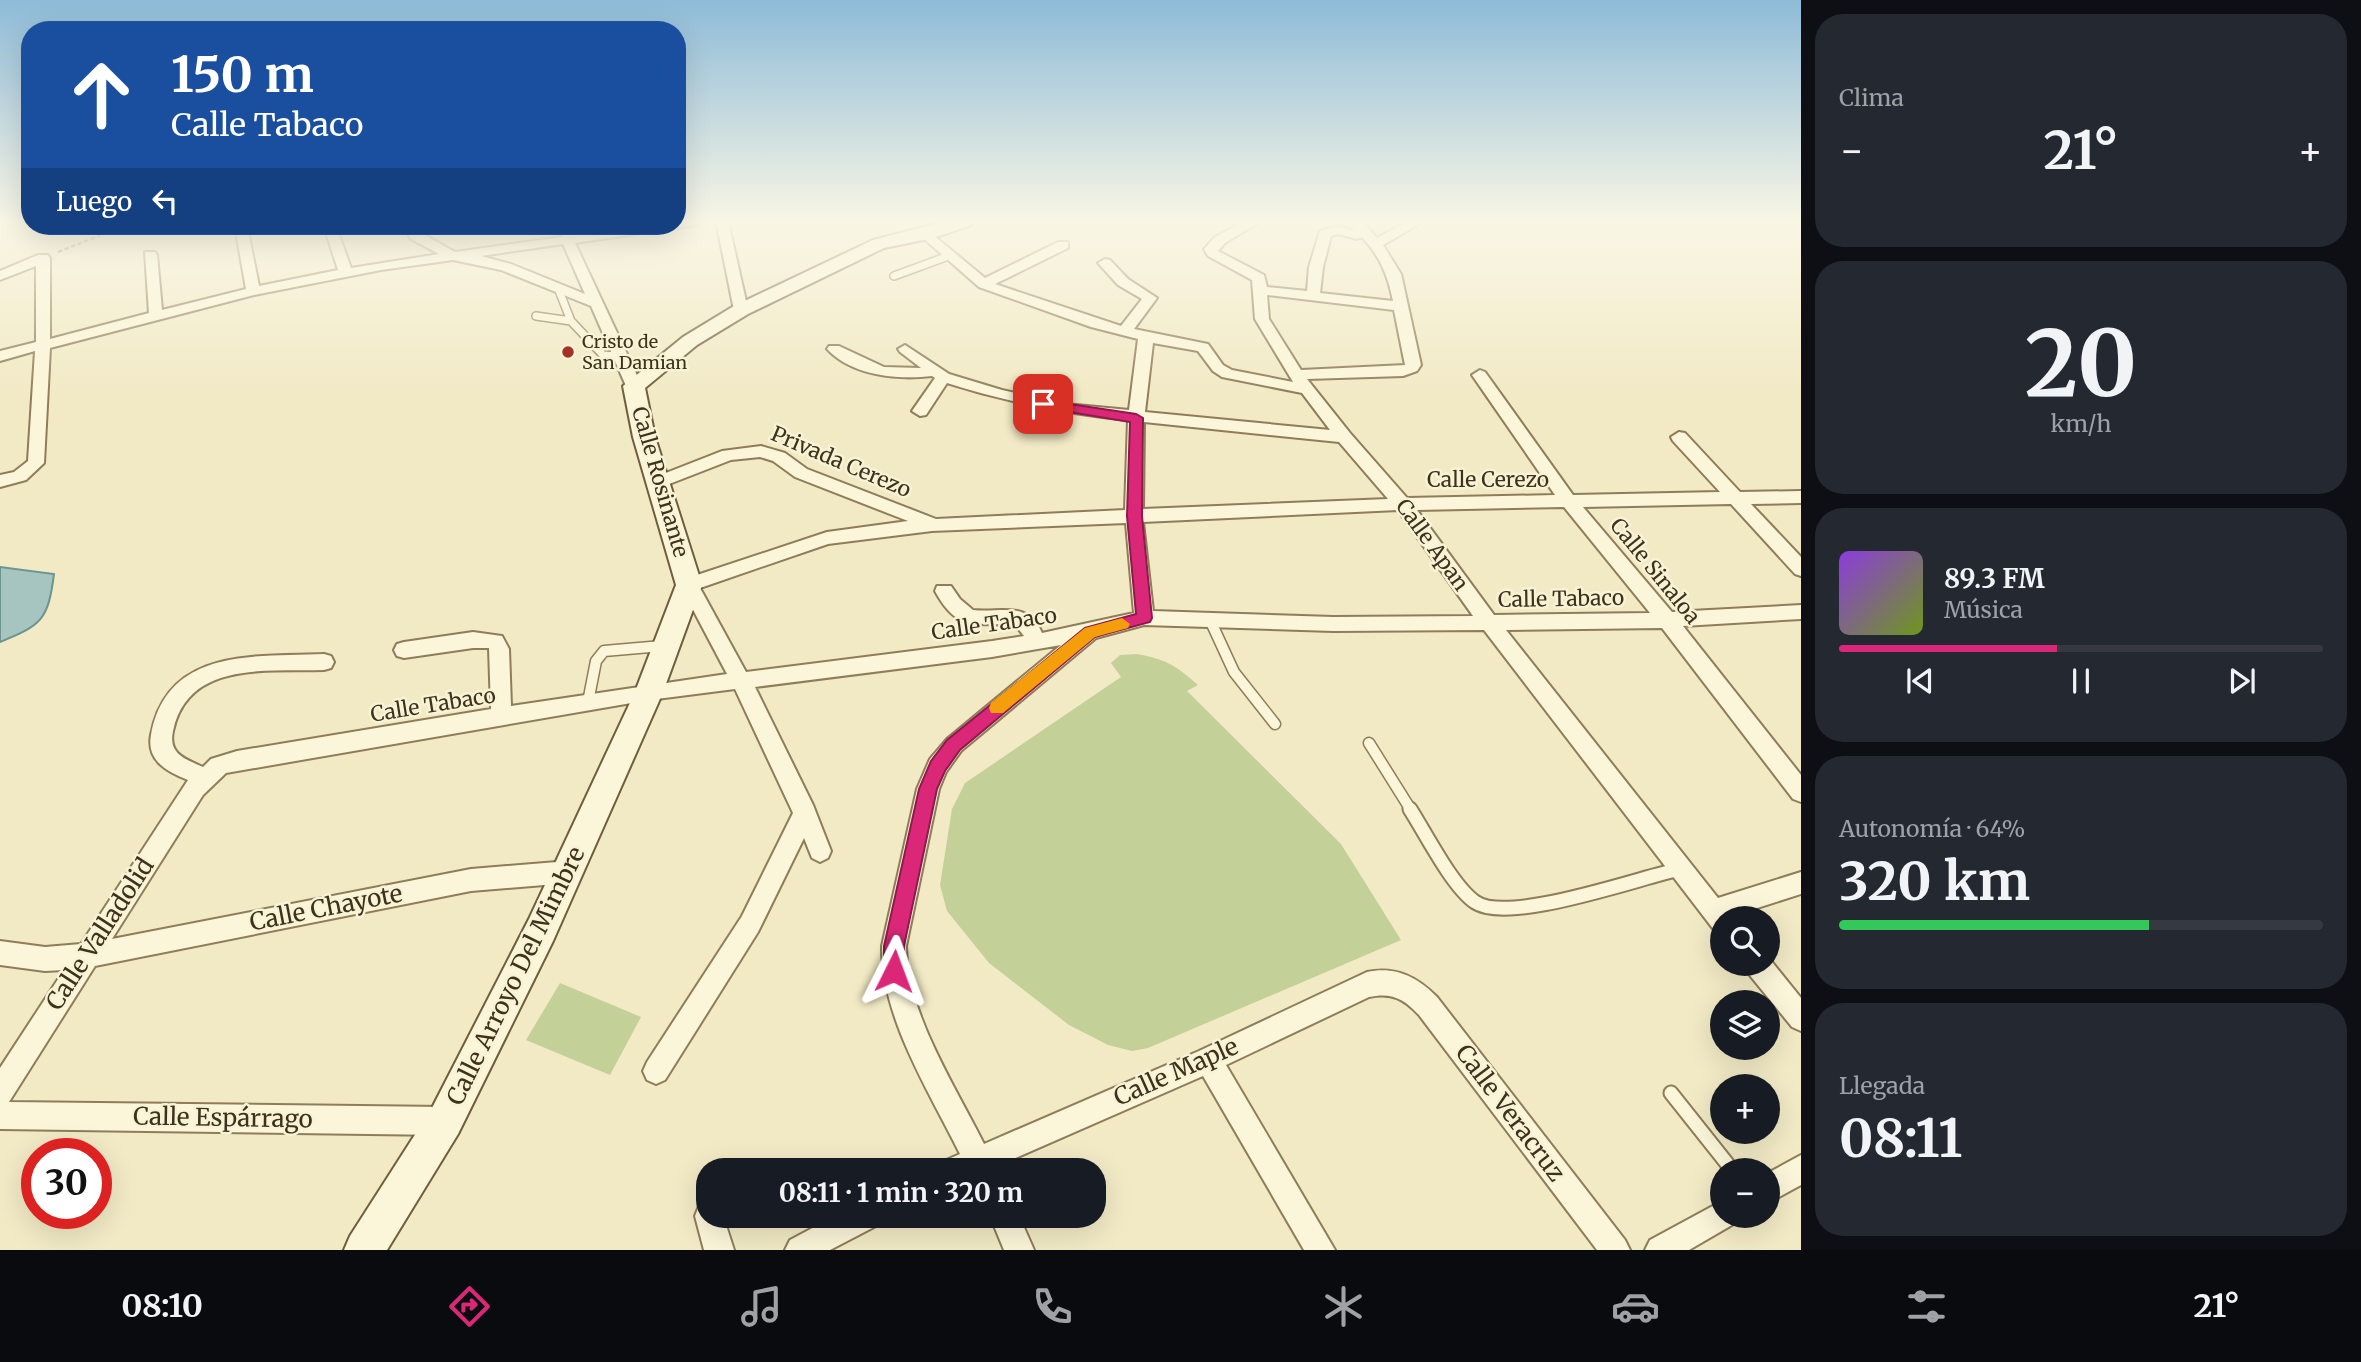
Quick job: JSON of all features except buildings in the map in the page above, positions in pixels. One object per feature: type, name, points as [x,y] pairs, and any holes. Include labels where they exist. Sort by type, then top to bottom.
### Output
[{"type":"street","points":[[0,481],[20,476],[36,463],[43,346],[43,279]]},
{"type":"street","points":[[152,279],[156,317]]},
{"type":"street","points":[[251,279],[253,292]]},
{"type":"street","points":[[0,356],[253,292],[315,279]]},
{"type":"street","points":[[536,279],[595,303]]},
{"type":"street","points":[[585,279],[634,386]]},
{"type":"street","points":[[734,279],[741,310]]},
{"type":"street","name":"Calle Rosinante","points":[[649,692],[689,586],[644,437],[634,386],[690,341],[741,310],[804,279]]},
{"type":"street","points":[[979,279],[984,284],[1124,331],[1203,347],[1218,369],[1227,374],[1302,382],[1403,372],[1412,368],[1413,361],[1395,279]]},
{"type":"street","points":[[984,284],[993,279]]},
{"type":"street","points":[[1120,279],[1147,294],[1149,299],[1124,331]]},
{"type":"street","points":[[1257,279],[1259,290],[1400,306]]},
{"type":"street","points":[[1313,296],[1315,279]]},
{"type":"street","name":"Calle Apan","points":[[1259,290],[1262,319],[1302,382],[1343,437],[1403,503],[1489,623],[1710,907]]},
{"type":"street","points":[[1144,618],[1135,516],[1136,418],[1146,337]]},
{"type":"street","points":[[834,349],[871,369],[887,374],[938,374]]},
{"type":"street","points":[[905,349],[938,374],[999,394],[1066,409],[1343,437]]},
{"type":"street","points":[[920,411],[938,374]]},
{"type":"street","name":"Calle Sinaloa","points":[[1480,375],[1569,502],[1667,620],[1801,792]]},
{"type":"street","points":[[1679,437],[1801,569]]},
{"type":"street","name":"Privada Cerezo","points":[[659,482],[728,455],[761,451],[779,457],[801,473],[935,525],[1135,516]]},
{"type":"street","name":"Calle Cerezo","points":[[1135,516],[1403,503],[1801,497]]},
{"type":"street","points":[[820,851],[805,812],[741,680],[689,586],[827,538],[861,531],[935,525]]},
{"type":"street","points":[[944,592],[955,610],[963,616],[1020,619],[1028,624],[1036,642]]},
{"type":"street","name":"Calle Tabaco","points":[[204,777],[219,766],[237,760],[649,692],[1036,642],[1144,618],[1333,624],[1489,623],[1667,620],[1801,612]]},
{"type":"street","points":[[967,1158],[902,1006],[894,971],[894,946],[928,789],[937,766],[954,745],[1090,632]]},
{"type":"street","points":[[404,650],[473,640],[495,641],[499,649],[501,716]]},
{"type":"street","points":[[204,777],[167,760],[162,752],[159,741],[179,692],[191,681],[223,668],[324,662]]},
{"type":"street","name":"Calle Arroyo Del Mimbre","points":[[364,1250],[445,1121],[569,872],[649,692]]},
{"type":"street","name":"Calle Valladolid","points":[[0,1092],[85,956],[204,777]]},
{"type":"street","points":[[656,1071],[750,924],[805,812]]},
{"type":"street","name":"Calle Chayote","points":[[0,953],[44,959],[85,956],[471,880],[569,872]]},
{"type":"street","points":[[1742,906],[1801,883]]},
{"type":"street","points":[[1767,976],[1801,1018]]},
{"type":"street","name":"Calle Maple","points":[[991,1158],[1367,985],[1379,981],[1400,982]]},
{"type":"street","name":"Calle Veracruz","points":[[1400,982],[1428,1006],[1615,1250]]},
{"type":"street","points":[[1208,1060],[1321,1250]]},
{"type":"street","name":"Calle Espárrago","points":[[0,1115],[445,1121]]},
{"type":"street","points":[[1780,1182],[1801,1169]]},
{"type":"street","points":[[1660,1250],[1710,1221]]},
{"type":"street","points":[[713,1228],[719,1250]]},
{"type":"street","points":[[800,1250],[843,1228]]},
{"type":"street","points":[[1009,1228],[1019,1250]]},
{"type":"lane","points":[[558,288],[570,321],[603,355],[618,356]]},
{"type":"lane","points":[[536,316],[570,321]]},
{"type":"lane","points":[[1210,620],[1234,672],[1275,724]]},
{"type":"lane","points":[[589,702],[596,661],[604,651],[666,646]]},
{"type":"lane","points":[[1369,743],[1461,888],[1477,904],[1503,909],[1529,906],[1680,869]]},
{"type":"lane","points":[[1671,1093],[1723,1158]]},
{"type":"green space","points":[[1137,654],[1170,664],[1198,685],[1187,691],[1341,844],[1401,940],[1148,1048],[1132,1051],[1108,1045],[1069,1025],[989,963],[947,911],[940,885],[952,809],[965,783],[1121,677],[1111,663],[1120,655]]},
{"type":"green space","points":[[560,983],[641,1017],[610,1075],[526,1040]]},
{"type":"water","points":[[0,567],[54,574],[49,602],[40,619],[25,631],[0,642]]},
{"type":"slow traffic","points":[[997,708],[1090,632],[1122,624]]},
{"type":"place","name":"Cristo de San Damian","points":[[568,352]]},
{"type":"route","points":[[894,971],[894,946],[928,789],[937,766],[954,745],[1090,632],[1144,618],[1135,516],[1136,418],[1043,404]]}]
